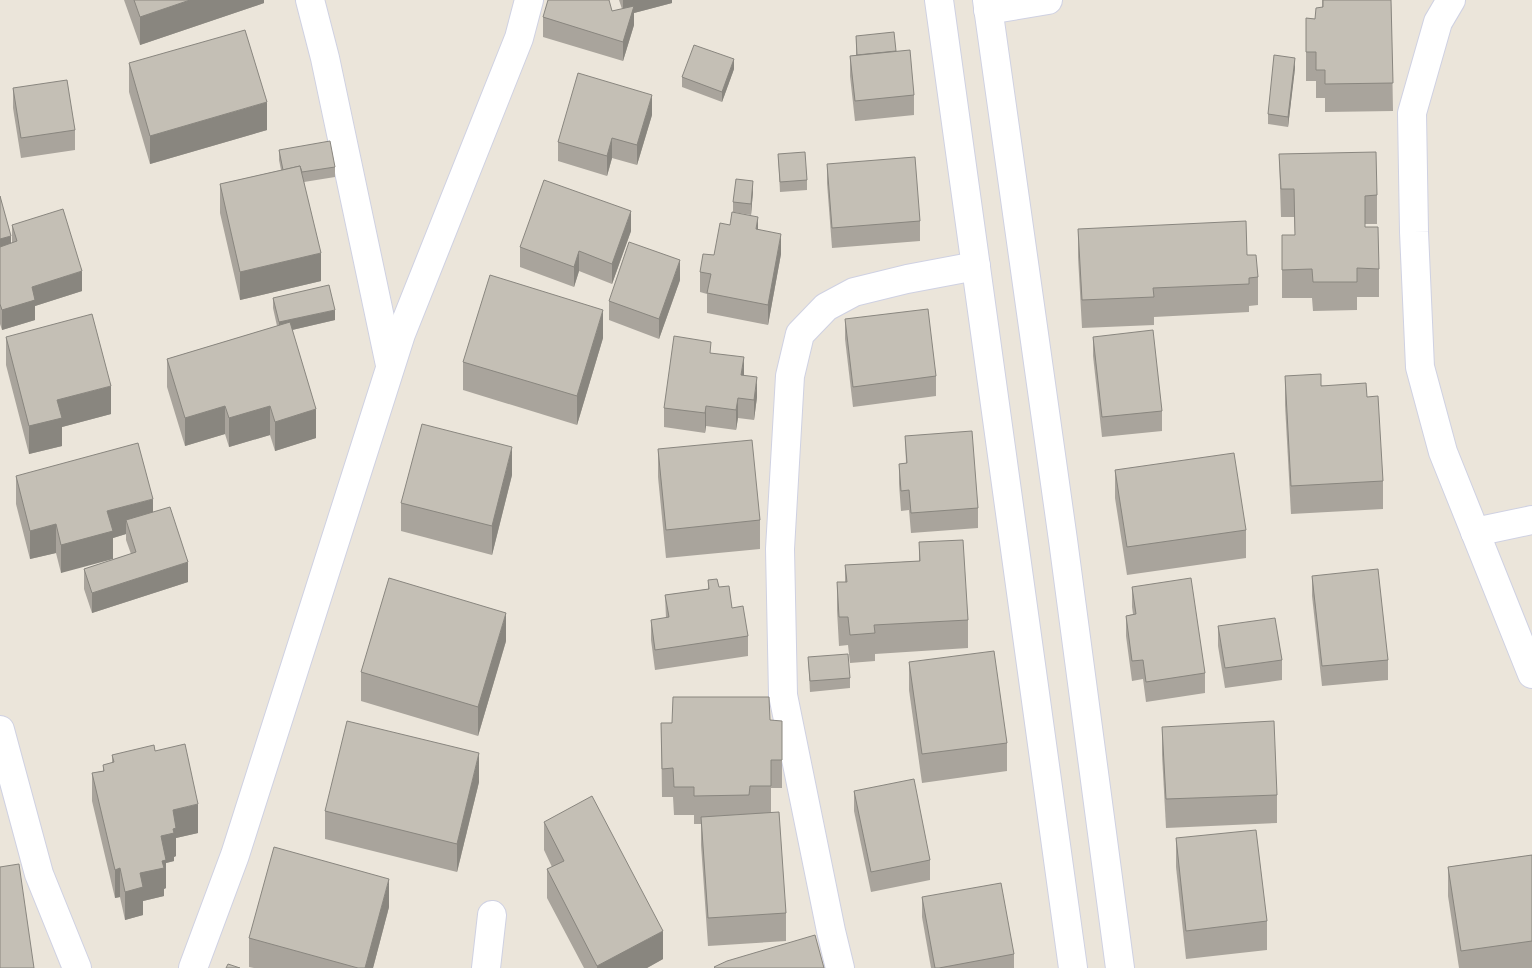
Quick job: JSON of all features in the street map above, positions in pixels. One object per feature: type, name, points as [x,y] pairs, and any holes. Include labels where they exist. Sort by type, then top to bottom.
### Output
[{"type":"street","points":[[310,0],[327,67],[390,366]]},
{"type":"street","points":[[194,968],[235,856],[401,334],[518,38],[529,0]]},
{"type":"street","points":[[939,0],[1073,968]]},
{"type":"street","points":[[1048,0],[987,5],[1063,540],[1120,968]]},
{"type":"street","points":[[1451,0],[1438,22],[1412,113],[1414,232],[1420,367],[1443,452],[1532,674]]},
{"type":"street","points":[[840,968],[783,695],[780,549],[790,376],[800,334],[826,307],[854,292],[907,278],[976,266]]},
{"type":"street","points":[[1475,532],[1532,520]]},
{"type":"street","points":[[0,730],[39,874],[77,968]]},
{"type":"street","points":[[486,968],[492,915]]},
{"type":"building","points":[[134,0],[190,0],[140,17]]},
{"type":"building","points":[[548,0],[609,0],[612,11],[634,6],[623,42],[543,17]]},
{"type":"building","points":[[1323,0],[1391,0],[1393,83],[1325,84],[1325,70],[1316,70],[1316,52],[1306,52],[1306,18],[1315,19],[1316,8],[1323,7]]},
{"type":"building","points":[[245,30],[267,102],[150,136],[129,63]]},
{"type":"building","points":[[894,32],[896,51],[857,55],[856,36]]},
{"type":"building","points":[[694,45],[734,59],[722,92],[682,77]]},
{"type":"building","points":[[910,50],[914,95],[855,101],[850,56]]},
{"type":"building","points":[[1274,55],[1295,58],[1288,117],[1268,114]]},
{"type":"building","points":[[578,73],[652,95],[637,145],[612,138],[607,156],[558,142]]},
{"type":"building","points":[[67,80],[75,130],[21,138],[13,88]]},
{"type":"building","points":[[330,141],[335,167],[302,172],[300,166],[283,170],[279,150]]},
{"type":"building","points":[[805,152],[807,180],[780,182],[778,154]]},
{"type":"building","points":[[1376,152],[1377,195],[1365,196],[1365,227],[1378,227],[1379,269],[1357,268],[1357,282],[1313,282],[1312,269],[1282,270],[1282,235],[1295,235],[1294,189],[1281,189],[1279,154]]},
{"type":"building","points":[[915,157],[920,221],[832,228],[827,164]]},
{"type":"building","points":[[300,166],[321,253],[240,272],[220,184]]},
{"type":"building","points":[[736,179],[753,181],[751,204],[733,202]]},
{"type":"building","points":[[544,180],[631,211],[612,264],[579,251],[574,267],[520,247]]},
{"type":"building","points":[[0,196],[11,236],[0,239]]},
{"type":"building","points":[[63,209],[82,271],[32,287],[35,300],[2,310],[0,304],[0,247],[17,241],[12,225]]},
{"type":"building","points":[[732,212],[758,217],[756,229],[781,234],[768,305],[707,293],[711,274],[700,272],[703,254],[714,255],[720,223],[730,225]]},
{"type":"building","points":[[1246,221],[1247,255],[1256,255],[1258,277],[1249,278],[1249,284],[1153,288],[1154,297],[1082,300],[1078,229]]},
{"type":"building","points":[[629,242],[680,260],[659,319],[609,301]]},
{"type":"building","points":[[490,275],[603,310],[577,396],[463,362]]},
{"type":"building","points":[[329,285],[335,310],[279,322],[273,298]]},
{"type":"building","points":[[928,309],[936,376],[853,387],[845,319]]},
{"type":"building","points":[[92,314],[111,386],[57,400],[62,418],[29,426],[6,337]]},
{"type":"building","points":[[290,322],[316,409],[275,422],[270,406],[229,418],[225,406],[185,418],[167,359]]},
{"type":"building","points":[[1153,330],[1162,411],[1102,417],[1093,337]]},
{"type":"building","points":[[674,336],[711,342],[710,353],[744,357],[741,375],[757,377],[754,400],[738,398],[736,410],[706,406],[705,413],[664,408]]},
{"type":"building","points":[[1321,374],[1321,386],[1366,383],[1367,397],[1378,396],[1383,481],[1291,486],[1285,376]]},
{"type":"building","points":[[422,424],[512,447],[492,526],[401,503]]},
{"type":"building","points":[[972,431],[978,508],[911,513],[909,490],[901,491],[899,464],[907,463],[905,436]]},
{"type":"building","points":[[752,440],[760,520],[666,530],[658,449]]},
{"type":"building","points":[[138,443],[153,499],[107,511],[113,531],[61,545],[56,524],[30,531],[16,476]]},
{"type":"building","points":[[1234,453],[1246,530],[1127,547],[1115,470]]},
{"type":"building","points":[[170,507],[188,562],[92,593],[84,569],[136,552],[126,520]]},
{"type":"building","points":[[963,540],[968,620],[874,625],[875,633],[850,635],[848,617],[839,617],[837,582],[847,582],[845,565],[920,561],[919,542]]},
{"type":"building","points":[[1378,569],[1388,660],[1322,666],[1312,576]]},
{"type":"building","points":[[389,578],[506,613],[478,707],[361,672]]},
{"type":"building","points":[[1191,578],[1205,673],[1146,682],[1143,660],[1132,661],[1126,616],[1136,614],[1132,587]]},
{"type":"building","points":[[717,579],[719,587],[729,586],[732,608],[743,606],[748,636],[655,650],[651,620],[669,617],[665,595],[709,589],[708,580]]},
{"type":"building","points":[[1275,618],[1282,660],[1225,668],[1218,626]]},
{"type":"building","points":[[994,651],[1007,743],[922,754],[909,662]]},
{"type":"building","points":[[848,654],[850,678],[810,681],[808,657]]},
{"type":"building","points":[[673,697],[769,697],[770,720],[782,721],[782,760],[771,760],[771,786],[750,786],[749,795],[694,796],[694,787],[674,787],[673,768],[662,769],[661,723],[672,723]]},
{"type":"building","points":[[347,721],[479,753],[457,844],[325,811]]},
{"type":"building","points":[[1274,721],[1277,795],[1166,799],[1162,727]]},
{"type":"building","points":[[185,744],[198,804],[173,810],[176,828],[173,829],[174,833],[161,836],[166,860],[162,861],[164,868],[140,873],[143,887],[125,892],[120,868],[115,870],[92,773],[104,771],[103,765],[114,762],[112,755],[154,745],[155,751]]},
{"type":"building","points":[[914,779],[930,860],[871,872],[854,791]]},
{"type":"building","points":[[592,796],[663,931],[597,966],[547,869],[564,861],[544,822]]},
{"type":"building","points":[[779,812],[786,913],[708,918],[701,817]]},
{"type":"building","points":[[1256,830],[1267,921],[1186,931],[1176,838]]},
{"type":"building","points":[[274,847],[389,879],[365,968],[358,968],[249,938]]},
{"type":"building","points":[[1532,855],[1532,941],[1461,951],[1448,867]]},
{"type":"building","points":[[19,864],[34,968],[0,968],[0,867]]},
{"type":"building","points":[[1001,883],[1014,954],[935,968],[922,897]]},
{"type":"building","points":[[815,935],[824,968],[714,967],[727,961]]},
{"type":"building","points":[[228,964],[240,968],[226,968]]}]
